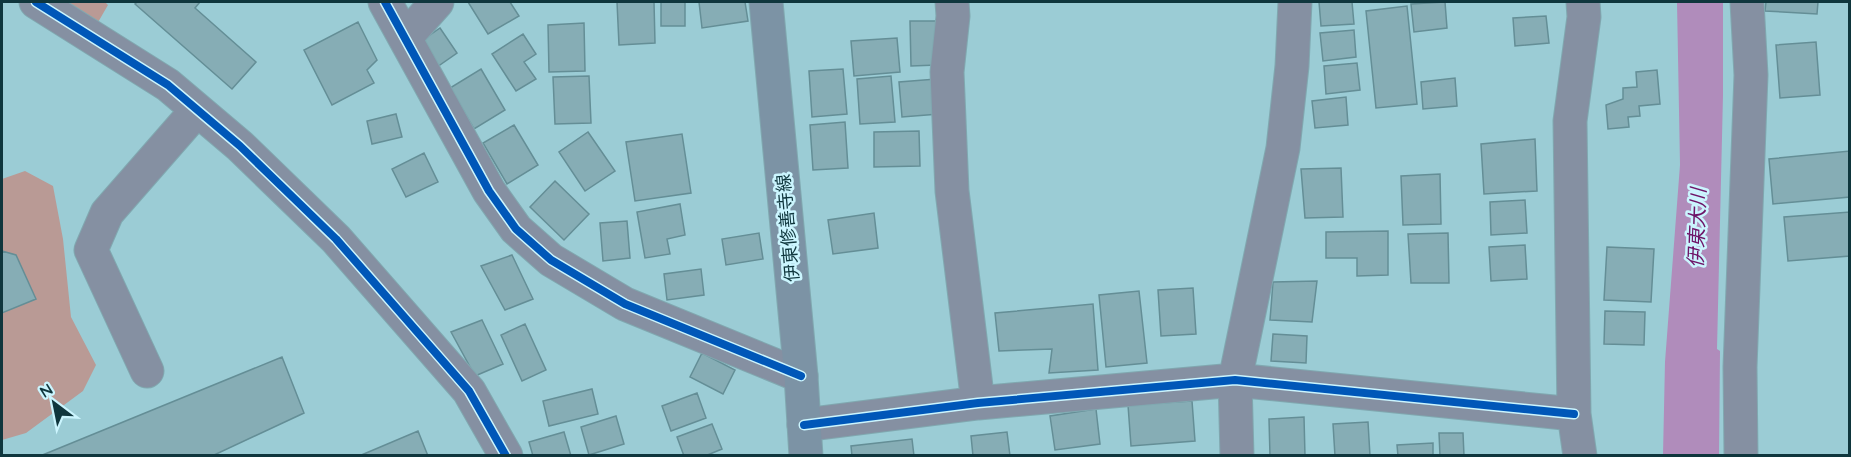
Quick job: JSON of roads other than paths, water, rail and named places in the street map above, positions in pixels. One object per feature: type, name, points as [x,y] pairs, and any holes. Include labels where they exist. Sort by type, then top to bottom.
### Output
[{"type":"main road","name":"伊東修善寺線","points":[[766,2],[805,440]]},
{"type":"street","points":[[36,2],[168,85],[240,146],[336,239],[469,391],[506,456]]},
{"type":"street","points":[[385,2],[489,191],[516,229],[551,260],[625,304],[801,376]]},
{"type":"street","points":[[405,38],[437,2]]},
{"type":"street","points":[[952,2],[953,16],[947,72],[952,191],[978,404]]},
{"type":"street","points":[[1238,456],[1235,380],[1283,148],[1292,66],[1295,2]]},
{"type":"street","points":[[1580,456],[1574,414],[1570,121],[1584,17],[1583,2]]},
{"type":"street","points":[[1741,456],[1740,367],[1751,75],[1747,2]]},
{"type":"street","points":[[147,371],[91,250],[106,213],[197,110]]},
{"type":"street","points":[[805,440],[978,404],[1235,380],[1574,414]]},
{"type":"water","name":"伊東大川","points":[[1677,2],[1723,2],[1717,349],[1720,351],[1719,455],[1663,455],[1665,362],[1680,165]]}]
